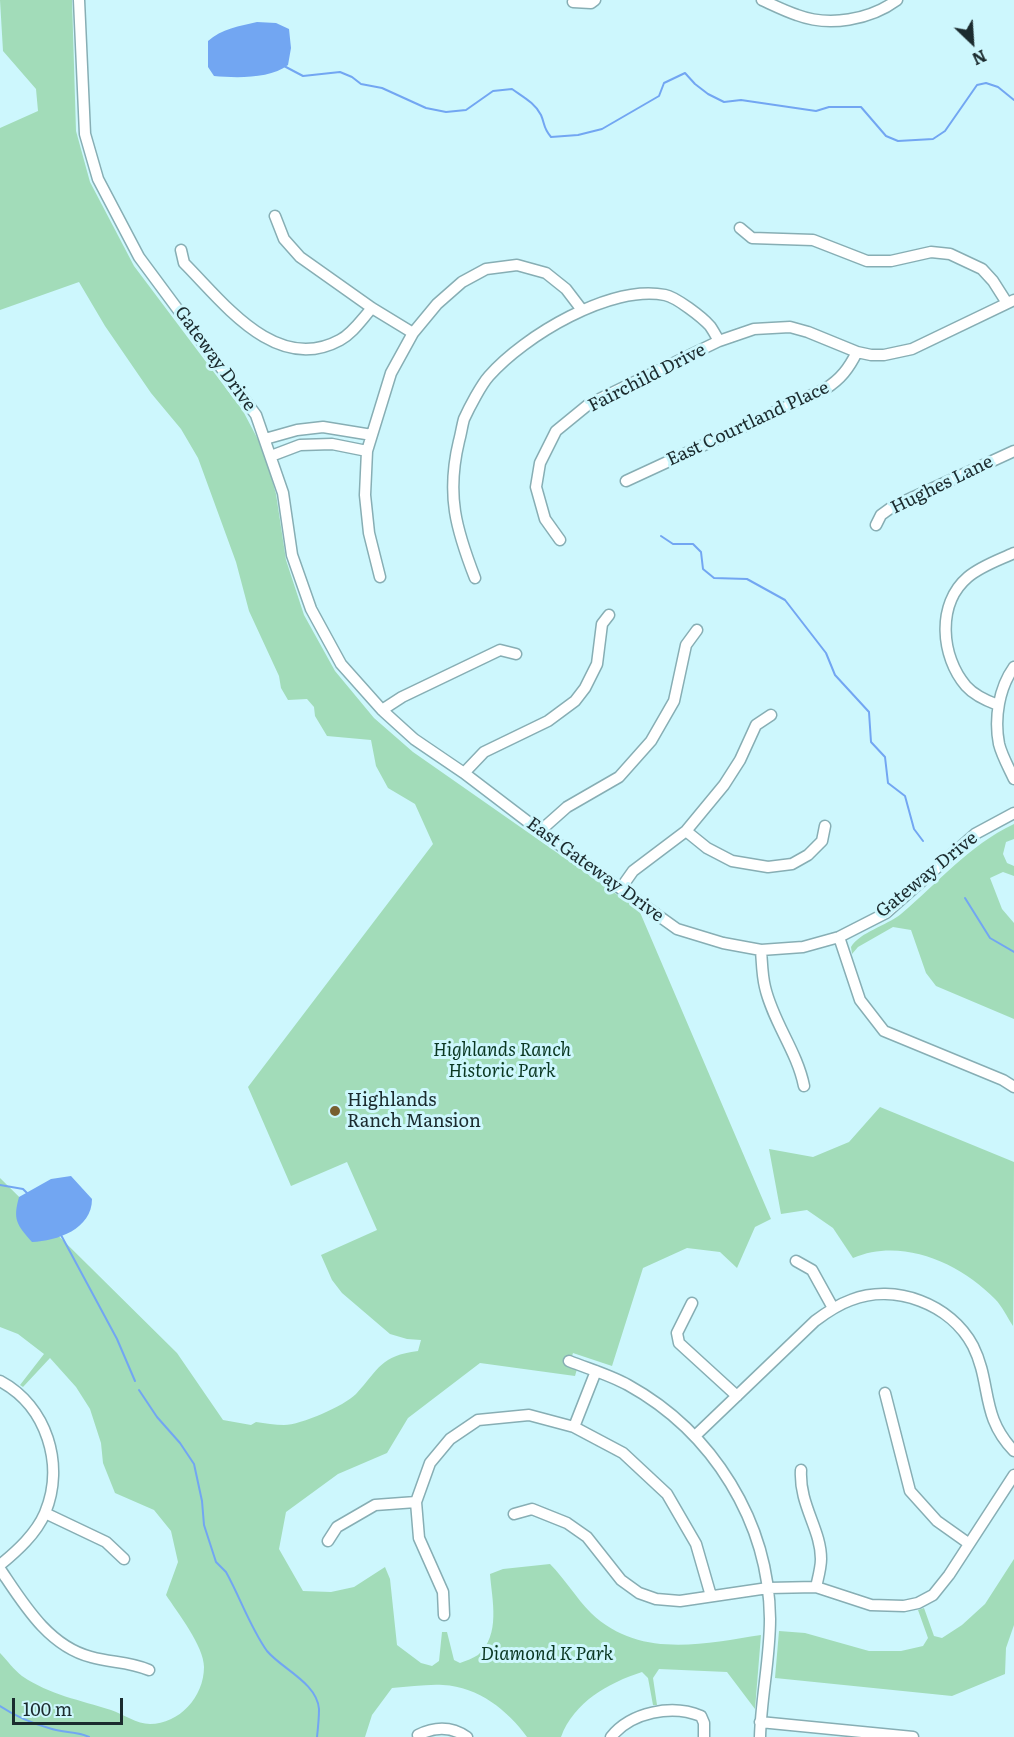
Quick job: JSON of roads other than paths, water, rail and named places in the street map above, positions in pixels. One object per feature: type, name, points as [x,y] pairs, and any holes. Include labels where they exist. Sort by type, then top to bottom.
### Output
[{"type":"street","name":"Gateway Drive","points":[[79,0],[85,134],[98,178],[139,257],[256,415],[284,493],[292,555],[311,609],[341,664],[382,710]]},
{"type":"street","points":[[573,2],[591,3],[595,0]]},
{"type":"street","points":[[762,0],[798,16],[829,21],[864,16],[897,0]]},
{"type":"street","points":[[275,216],[284,239],[300,257],[372,308],[413,333]]},
{"type":"street","points":[[740,228],[752,238],[813,240],[867,261],[891,261],[931,252],[950,254],[982,268],[1011,302]]},
{"type":"street","points":[[181,250],[184,263],[249,328],[268,340],[282,345],[299,349],[323,347],[340,340],[354,329],[372,308]]},
{"type":"street","points":[[380,577],[369,533],[365,495],[367,451],[391,373],[413,333],[462,282],[486,270],[518,266],[546,273],[566,289],[582,310]]},
{"type":"street","points":[[475,578],[460,538],[452,496],[453,464],[464,419],[487,377],[521,345],[582,310],[627,294],[667,295],[692,310],[710,326],[719,341]]},
{"type":"street","name":"Fairchild Drive","points":[[560,540],[545,519],[536,487],[540,463],[556,432],[589,404],[719,341],[754,329],[790,327],[857,352],[884,355],[912,349],[1011,302]]},
{"type":"street","name":"East Courtland Place","points":[[626,481],[825,389],[837,382],[846,372],[857,352]]},
{"type":"street","points":[[265,440],[297,430],[323,427],[372,435]]},
{"type":"street","points":[[271,456],[300,445],[332,444],[367,451]]},
{"type":"street","name":"Hughes Lane","points":[[876,525],[881,515],[892,507],[1014,451]]},
{"type":"street","points":[[998,705],[983,699],[967,688],[952,665],[945,619],[952,599],[967,578],[981,568],[1014,553]]},
{"type":"street","points":[[464,772],[484,752],[548,721],[575,701],[585,688],[597,664],[602,624],[609,615]]},
{"type":"street","points":[[540,831],[567,807],[619,777],[651,741],[674,701],[686,645],[697,630]]},
{"type":"street","points":[[382,710],[402,697],[500,650],[516,654]]},
{"type":"street","points":[[1014,667],[1009,674],[998,705],[997,723],[999,746],[1014,779]]},
{"type":"street","name":"East Gateway Drive","points":[[382,710],[414,739],[464,772],[540,831],[677,929],[723,943],[761,950],[803,947],[839,937]]},
{"type":"street","points":[[621,888],[633,871],[686,831],[724,785],[740,759],[756,725],[771,715]]},
{"type":"street","name":"Gateway Drive","points":[[839,937],[886,913],[975,834],[1014,813]]},
{"type":"street","points":[[686,831],[707,848],[732,861],[768,867],[792,864],[808,855],[822,841],[825,826]]},
{"type":"street","points":[[839,937],[860,1000],[884,1030],[1003,1080],[1014,1087]]},
{"type":"street","points":[[761,950],[765,988],[785,1038],[800,1066],[804,1086]]},
{"type":"street","points":[[796,1261],[812,1270],[832,1308]]},
{"type":"street","points":[[695,1436],[815,1321],[832,1308],[852,1299],[891,1294],[920,1300],[938,1308],[965,1333],[974,1348],[991,1418],[1014,1451]]},
{"type":"street","points":[[692,1303],[677,1333],[679,1342],[737,1396]]},
{"type":"street","points":[[569,1361],[628,1385],[655,1401],[695,1436],[722,1468],[744,1508],[758,1545],[768,1588],[770,1620],[760,1737]]},
{"type":"street","points":[[574,1427],[596,1371]]},
{"type":"street","points":[[0,1381],[15,1391],[37,1415],[50,1444],[54,1473],[45,1513],[23,1544],[0,1567],[29,1613],[60,1642],[90,1657],[134,1663],[149,1671]]},
{"type":"street","points":[[885,1393],[910,1491],[937,1521],[968,1543]]},
{"type":"street","points":[[444,1615],[443,1592],[419,1538],[416,1502],[430,1463],[450,1439],[478,1420],[529,1415],[574,1427],[623,1453],[667,1494],[696,1544],[711,1596]]},
{"type":"street","points":[[801,1470],[800,1485],[820,1546],[821,1560],[816,1587]]},
{"type":"street","points":[[514,1514],[532,1509],[567,1523],[587,1537],[621,1580],[639,1593],[657,1599],[680,1601],[768,1588],[816,1587],[872,1605],[904,1606],[918,1603],[933,1594],[949,1575],[1014,1475]]},
{"type":"street","points":[[328,1541],[337,1527],[375,1505],[416,1502]]},
{"type":"street","points":[[45,1513],[106,1542],[124,1558]]},
{"type":"street","points":[[611,1737],[643,1714],[656,1711],[692,1712],[701,1716],[704,1723],[704,1737]]},
{"type":"street","points":[[760,1722],[913,1737]]},
{"type":"street","points":[[418,1735],[431,1729],[444,1728],[462,1733],[467,1737]]},
{"type":"water","points":[[257,22],[276,23],[289,29],[291,48],[288,65],[281,70],[262,75],[214,76],[208,67],[208,41],[225,31]]},
{"type":"water","points":[[71,1176],[92,1199],[86,1218],[80,1226],[62,1236],[32,1242],[17,1221],[16,1211],[19,1197],[51,1179]]},
{"type":"waterway","points":[[284,66],[303,76],[340,72],[361,84],[382,88],[426,108],[446,112],[466,110],[493,91],[512,89],[535,107],[551,137],[578,135],[602,129],[659,96],[664,83],[685,73],[708,94],[724,102],[741,100],[816,111],[829,107],[861,107],[886,136],[898,141],[933,139],[945,131],[977,85],[986,83],[998,87],[1014,100]]},
{"type":"waterway","points":[[661,536],[673,544],[693,544],[701,552],[703,569],[714,578],[747,579],[785,600],[826,653],[835,675],[869,712],[871,742],[885,757],[888,783],[905,796],[914,829],[923,841]]},
{"type":"waterway","points":[[965,898],[990,938],[1014,952]]},
{"type":"waterway","points":[[0,1185],[23,1189],[28,1194]]},
{"type":"waterway","points":[[61,1235],[117,1339],[135,1381]]},
{"type":"waterway","points":[[139,1390],[194,1464],[202,1501],[204,1525],[216,1562],[226,1572],[261,1642],[273,1658],[306,1684],[317,1700],[319,1709],[317,1737]]},
{"type":"waterway","points":[[0,1706],[38,1725],[89,1737]]},
{"type":"place","name":"Highlands Ranch Mansion","points":[[335,1111]]},
{"type":"park label","name":"Highlands Ranch Historic Park","points":[[502,1061]]},
{"type":"park label","name":"Diamond K Park","points":[[547,1655]]}]
